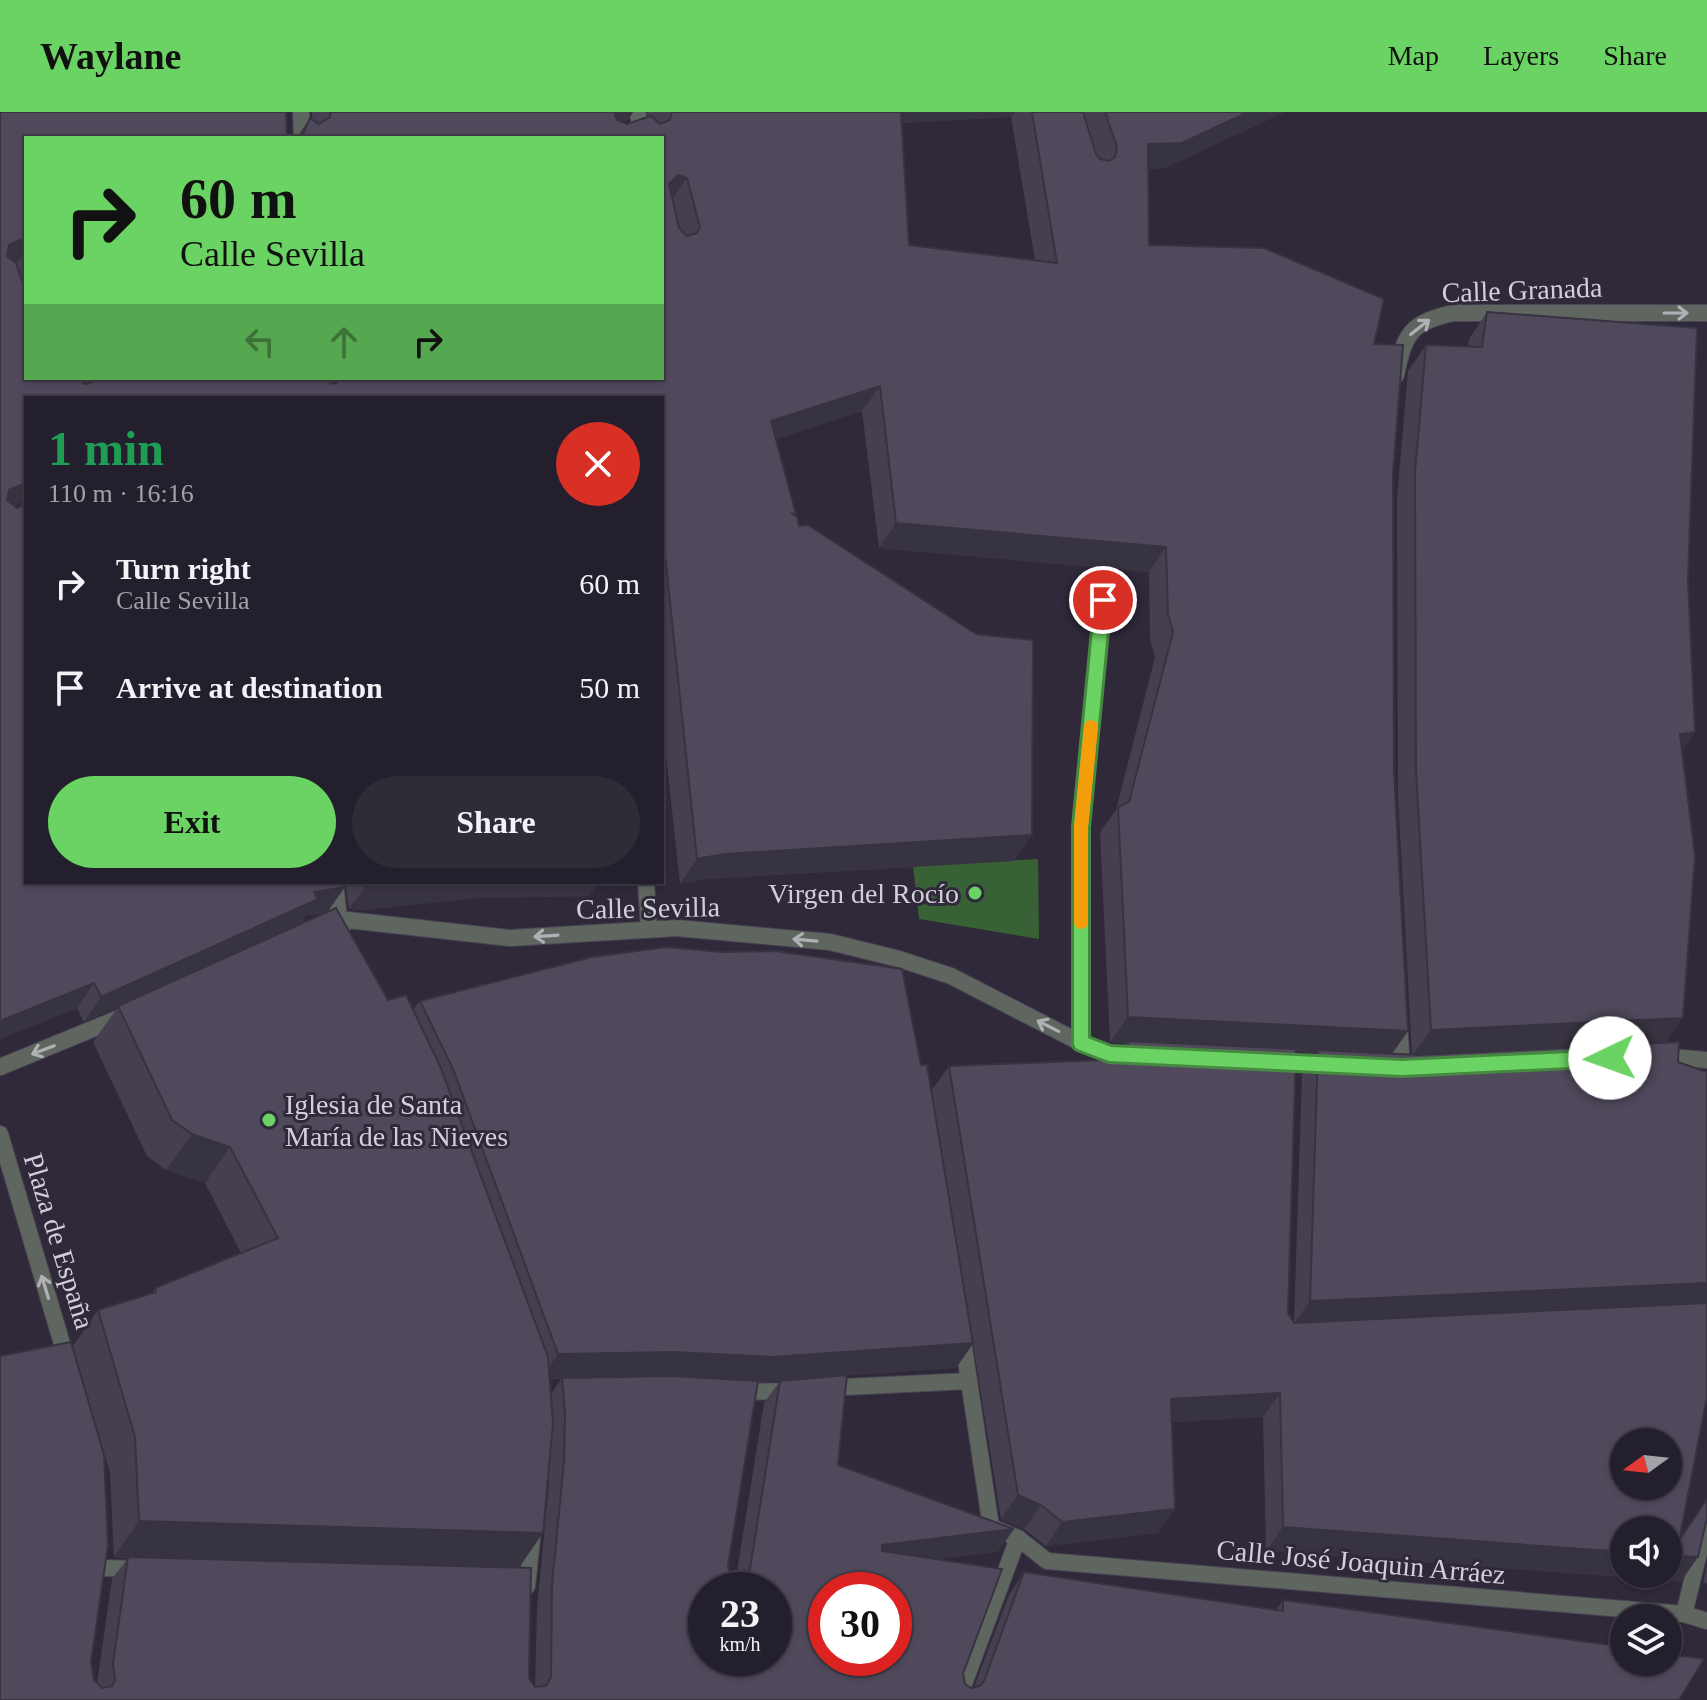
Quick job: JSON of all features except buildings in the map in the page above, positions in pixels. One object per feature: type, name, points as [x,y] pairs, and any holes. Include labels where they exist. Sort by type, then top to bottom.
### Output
[{"type":"street","points":[[301,112],[302,136]]},
{"type":"street","name":"Calle Granada","points":[[1395,388],[1396,372],[1408,336],[1423,320],[1438,316],[1453,313],[1707,313]]},
{"type":"street","points":[[1081,1043],[1081,827],[1103,600]]},
{"type":"street","points":[[335,884],[332,922],[353,947]]},
{"type":"street","points":[[646,884],[649,929]]},
{"type":"street","name":"Calle Sevilla","points":[[332,922],[510,938],[677,928],[830,942],[901,967],[951,976],[1081,1043],[1110,1054],[1155,1056]]},
{"type":"street","points":[[1398,1004],[1402,1067]]},
{"type":"street","points":[[0,1067],[143,1008]]},
{"type":"street","points":[[1638,1057],[1669,1055],[1707,1060]]},
{"type":"street","points":[[1261,1061],[1290,1070],[1338,1065]]},
{"type":"street","name":"Plaza de España","points":[[0,1134],[70,1369]]},
{"type":"street","points":[[712,1390],[754,1400],[850,1385],[969,1381],[960,1321]]},
{"type":"street","name":"Calle José Joaquin Arráez","points":[[969,1381],[991,1527],[1018,1538],[1047,1561],[1684,1614],[1707,1621]]},
{"type":"street","points":[[526,1608],[519,1580],[534,1519]]},
{"type":"street","points":[[1684,1614],[1707,1520]]},
{"type":"street","points":[[958,1700],[1018,1538]]},
{"type":"street","points":[[102,1568],[165,1570]]},
{"type":"green space","points":[[1038,859],[1039,939],[919,919],[913,866]]},
{"type":"slow traffic","points":[[1081,922],[1081,827],[1091,727]]},
{"type":"place","name":"Virgen del Rocío","points":[[975,893]]},
{"type":"place","name":"Iglesia de Santa María de las Nieves","points":[[269,1120]]},
{"type":"route","points":[[1103,600],[1081,827],[1081,1043],[1110,1054],[1402,1068],[1610,1058]]}]
